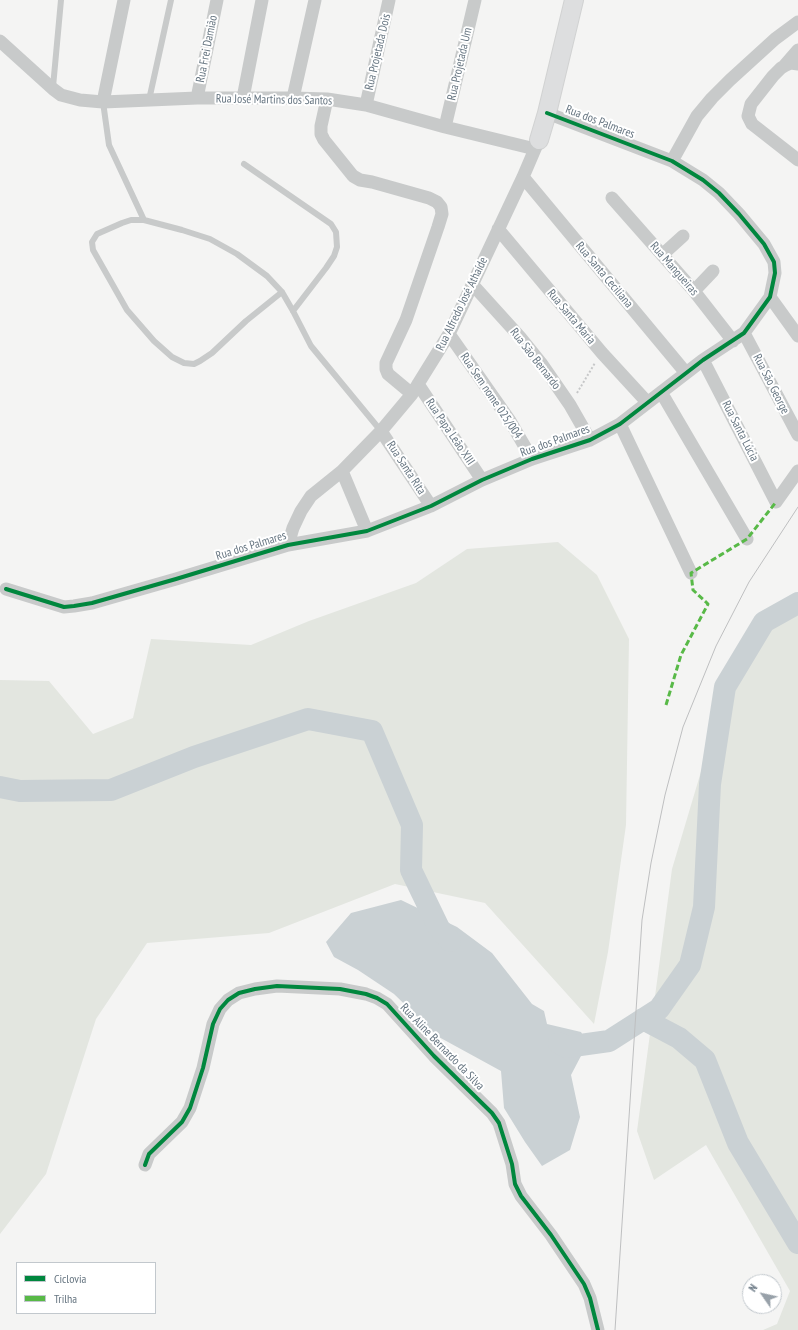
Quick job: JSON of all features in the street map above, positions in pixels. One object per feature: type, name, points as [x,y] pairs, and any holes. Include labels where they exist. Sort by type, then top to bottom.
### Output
[{"type":"street","points":[[103,102],[124,0]]},
{"type":"street","name":"Rua Frei Damião","points":[[197,98],[217,0]]},
{"type":"street","points":[[243,98],[262,0]]},
{"type":"street","points":[[293,98],[315,0]]},
{"type":"street","name":"Rua Projetada Dois","points":[[366,105],[390,0]]},
{"type":"street","name":"Rua Projetada Um","points":[[445,127],[475,0]]},
{"type":"street","points":[[537,145],[547,113],[574,0]]},
{"type":"street","points":[[672,160],[697,116],[712,98],[775,39],[798,22]]},
{"type":"street","name":"Rua José Martins dos Santos","points":[[0,41],[53,89],[68,97],[80,100],[103,102],[197,98],[327,99],[366,105],[445,127],[537,145]]},
{"type":"street","points":[[798,50],[791,65],[781,68],[769,79],[756,96],[751,104],[748,116],[752,124],[798,160]]},
{"type":"street","name":"Rua Papa Leão XIII","points":[[327,99],[321,126],[321,134],[324,140],[353,176],[360,180],[429,198],[437,202],[441,207],[442,214],[438,228],[406,320],[386,363],[386,369],[388,374],[415,389],[482,480]]},
{"type":"street","name":"Rua dos Palmares","points":[[6,589],[64,607],[74,606],[92,603],[176,580],[288,545],[367,530],[431,506],[482,480],[532,459],[590,440],[620,424],[686,373],[738,337],[770,297],[775,273],[774,262],[764,244],[739,214],[719,193],[703,180],[672,160],[547,113]]},
{"type":"street","name":"Rua Alfredo José Athaíde","points":[[288,545],[296,522],[312,496],[342,471],[381,431],[415,389],[449,334],[537,145]]},
{"type":"street","name":"Rua Santa Ceciliana","points":[[523,177],[686,373]]},
{"type":"street","name":"Rua Mangueiras","points":[[612,198],[694,291],[738,337]]},
{"type":"street","name":"Rua Santa Maria","points":[[498,229],[602,352],[647,402]]},
{"type":"street","points":[[662,255],[684,236]]},
{"type":"street","points":[[694,291],[713,271]]},
{"type":"street","name":"Rua São Bernardo","points":[[472,284],[520,337],[541,363],[570,404],[590,440]]},
{"type":"street","points":[[770,297],[798,336]]},
{"type":"street","name":"Rua Sem nome 025/004","points":[[449,334],[510,421],[532,459]]},
{"type":"street","name":"Rua São George","points":[[738,337],[798,435]]},
{"type":"street","name":"Rua Santa Lúcia","points":[[704,360],[776,502],[798,471]]},
{"type":"street","points":[[661,392],[746,539]]},
{"type":"street","points":[[620,424],[691,573]]},
{"type":"street","name":"Rua Santa Rita","points":[[381,431],[431,506]]},
{"type":"street","points":[[342,471],[367,530]]},
{"type":"street","name":"Rua Aline Bernardo da Silva","points":[[145,1165],[149,1154],[170,1136],[182,1122],[190,1108],[203,1068],[213,1024],[220,1009],[228,1000],[239,993],[277,986],[340,989],[366,994],[377,998],[387,1004],[434,1056],[492,1113],[499,1124],[505,1142],[512,1164],[515,1184],[521,1196],[551,1235],[584,1284],[590,1298],[598,1330]]},
{"type":"lane","points":[[53,89],[61,0]]},
{"type":"lane","points":[[149,100],[171,0]]},
{"type":"lane","points":[[103,102],[110,145],[144,220]]},
{"type":"lane","points":[[244,164],[331,224],[336,232],[337,246],[334,256],[293,311]]},
{"type":"lane","points":[[282,292],[246,321],[212,353],[194,364],[184,363],[172,356],[154,341],[127,310],[93,250],[92,242],[97,234],[131,220],[144,220],[210,238],[255,267],[267,276],[282,292],[311,346],[381,431]]},
{"type":"path","points":[[570,404],[602,352]]},
{"type":"shaded area","points":[[558,542],[597,575],[629,639],[626,825],[608,952],[594,1024],[485,903],[395,884],[269,933],[147,943],[96,1019],[46,1174],[0,1234],[0,680],[49,681],[93,734],[133,718],[151,639],[251,645],[309,621],[416,583],[467,549]]},
{"type":"shaded area","points":[[798,598],[798,1330],[763,1330],[777,1324],[790,1291],[782,1277],[782,1274],[780,1274],[706,1145],[654,1180],[637,1131],[672,869],[736,654]]},
{"type":"shaded area","points":[[401,900],[457,927],[492,953],[532,1004],[544,1011],[547,1024],[581,1032],[592,1051],[582,1054],[571,1075],[580,1117],[570,1150],[542,1166],[504,1108],[501,1071],[437,1036],[394,994],[358,970],[334,957],[326,942],[351,913]]},
{"type":"waterway","points":[[559,1043],[566,1047],[609,1041],[659,1009],[690,965],[704,907],[710,784],[725,687],[764,622],[798,603]]},
{"type":"waterway","points":[[0,787],[20,791],[111,790],[194,757],[308,719],[372,731],[412,825],[411,870],[439,928],[450,941]]},
{"type":"waterway","points":[[643,1019],[679,1038],[705,1060],[738,1143],[798,1243]]},
{"type":"tram line","points":[[615,1330],[642,920],[651,863],[665,795],[683,727],[716,646],[749,582],[798,507]]},
{"type":"marked path","points":[[666,705],[681,655],[708,604],[693,590],[691,573],[747,539],[776,502]]},
{"type":"cycle path","points":[[6,589],[64,607],[74,606],[92,603],[288,545],[367,531],[431,506],[482,480],[532,459],[590,440],[620,424],[703,360],[744,333],[770,297],[775,273],[774,262],[764,244],[739,214],[719,193],[703,180],[672,161],[547,113]]},
{"type":"cycle path","points":[[145,1165],[149,1154],[182,1122],[190,1108],[203,1068],[213,1024],[220,1009],[228,1000],[239,993],[277,986],[340,989],[366,994],[377,998],[387,1004],[434,1056],[492,1113],[499,1123],[512,1164],[515,1184],[521,1196],[551,1235],[584,1284],[590,1298],[598,1330]]}]
